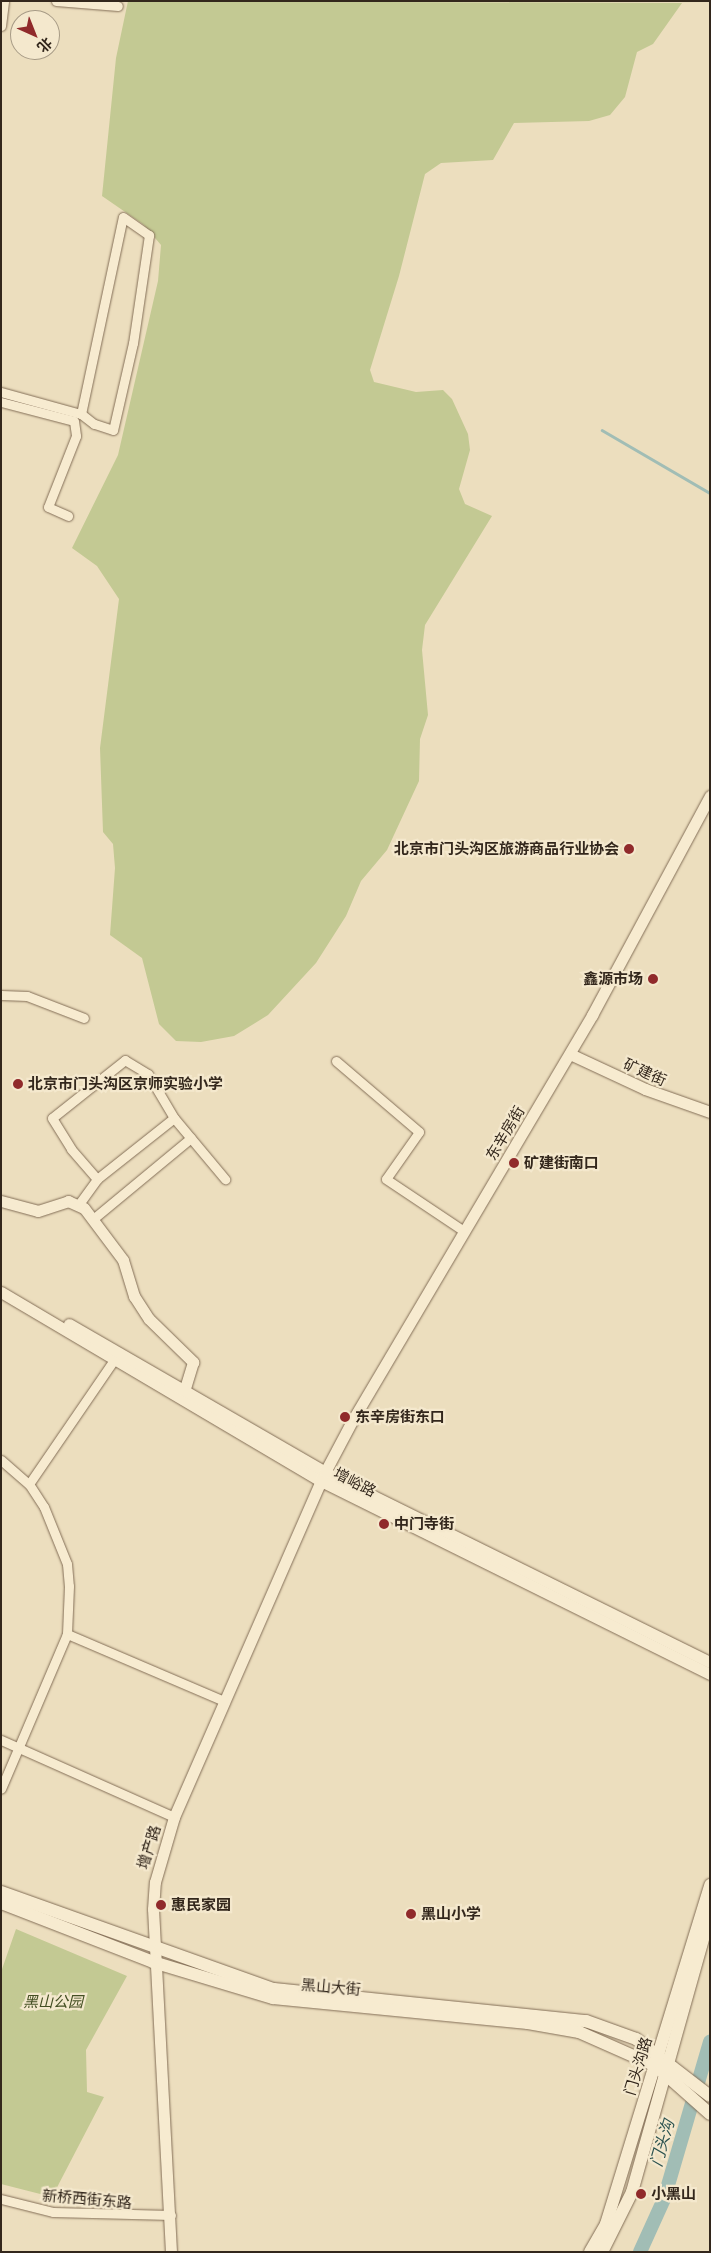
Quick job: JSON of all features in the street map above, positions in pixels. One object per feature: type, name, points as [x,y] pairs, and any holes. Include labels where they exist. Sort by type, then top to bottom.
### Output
[{"type":"main road","name":"门头沟路","points":[[602,2252],[632,2192],[662,2063],[710,1885]]},
{"type":"main road","name":"黑山大街","points":[[1,1892],[274,1989],[586,2020],[636,2039],[662,2063]]},
{"type":"main road","name":"黑山大街","points":[[1,1903],[153,1962],[273,1998],[528,2023],[579,2032],[662,2063]]},
{"type":"main road","name":"门头沟路","points":[[590,2252],[606,2224],[662,2063],[710,1915]]},
{"type":"main road","points":[[662,2063],[681,2072],[710,2096]]},
{"type":"main road","points":[[662,2063],[677,2086],[710,2114]]},
{"type":"street","points":[[1,26],[4,1]]},
{"type":"street","points":[[56,1],[118,6]]},
{"type":"street","points":[[1,392],[81,414],[94,424],[113,430],[133,343],[149,235],[123,217],[81,414]]},
{"type":"street","points":[[1,402],[74,421],[76,436],[48,507],[68,516]]},
{"type":"street","name":"东辛房街","points":[[323,1477],[464,1231],[570,1054],[710,796]]},
{"type":"street","points":[[1,995],[27,996],[84,1018]]},
{"type":"street","name":"矿建街","points":[[570,1054],[645,1089],[710,1112]]},
{"type":"street","points":[[96,1179],[71,1150],[52,1118],[54,1113],[125,1060],[148,1074],[174,1118],[225,1179]]},
{"type":"street","points":[[336,1061],[419,1132],[386,1179],[464,1231]]},
{"type":"street","points":[[79,1204],[96,1179],[174,1118]]},
{"type":"street","points":[[93,1219],[191,1138]]},
{"type":"street","points":[[1,1201],[38,1210],[68,1201],[79,1204],[93,1219],[123,1260],[134,1296],[149,1319],[193,1362],[184,1392]]},
{"type":"street","name":"增峪路","points":[[1,1283],[323,1477],[710,1662]]},
{"type":"street","name":"增峪路","points":[[1,1292],[114,1360],[323,1477],[710,1674]]},
{"type":"street","points":[[29,1484],[114,1360]]},
{"type":"street","points":[[1,1460],[29,1484],[56,1532],[67,1564],[67,1634],[1,1789]]},
{"type":"street","name":"增产路","points":[[171,2252],[171,2216],[153,1962],[155,1882],[174,1817],[323,1477]]},
{"type":"street","points":[[67,1634],[224,1702]]},
{"type":"street","points":[[1,1740],[174,1817]]},
{"type":"street","name":"新桥西街东路","points":[[1,2199],[88,2216],[171,2216]]},
{"type":"green space","points":[[128,1],[682,3],[653,44],[637,52],[625,97],[610,115],[589,121],[514,123],[493,160],[441,163],[425,174],[399,276],[370,370],[374,382],[416,392],[443,390],[452,399],[468,434],[470,450],[459,489],[465,504],[492,516],[425,625],[422,650],[428,715],[420,739],[419,781],[387,850],[361,881],[346,916],[316,963],[268,1015],[234,1036],[201,1042],[176,1041],[159,1024],[142,958],[110,935],[115,868],[113,844],[103,832],[100,748],[119,599],[97,566],[72,548],[118,455],[158,281],[161,245],[144,225],[102,196],[116,58]]},
{"type":"green space","name":"黑山公园","points":[[16,1929],[127,1976],[86,2050],[87,2092],[104,2097],[52,2197],[1,2184],[1,1972]]},
{"type":"waterway","points":[[602,430],[710,493]]},
{"type":"waterway","name":"门头沟","points":[[640,2252],[664,2199],[710,2042]]},
{"type":"place","name":"北京市门头沟区旅游商品行业协会","points":[[629,849]]},
{"type":"place","name":"鑫源市场","points":[[653,979]]},
{"type":"place","name":"北京市门头沟区京师实验小学","points":[[18,1084]]},
{"type":"place","name":"矿建街南口","points":[[514,1163]]},
{"type":"place","name":"东辛房街东口","points":[[345,1417]]},
{"type":"place","name":"中门寺街","points":[[384,1524]]},
{"type":"place","name":"惠民家园","points":[[161,1905]]},
{"type":"place","name":"黑山小学","points":[[411,1914]]},
{"type":"place","name":"小黑山","points":[[641,2194]]}]
